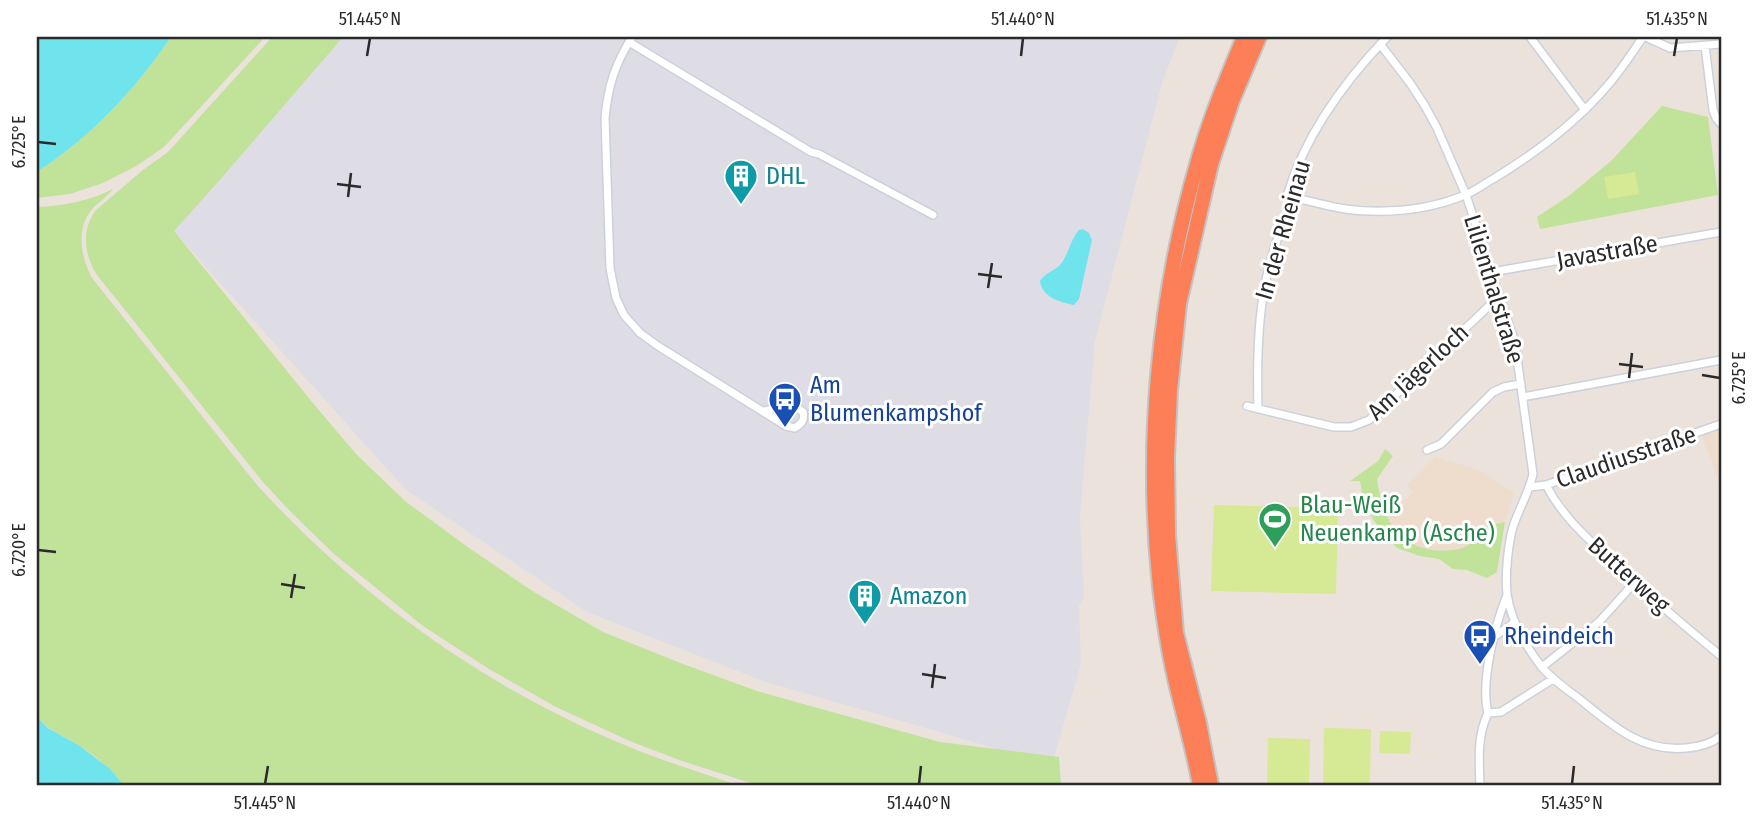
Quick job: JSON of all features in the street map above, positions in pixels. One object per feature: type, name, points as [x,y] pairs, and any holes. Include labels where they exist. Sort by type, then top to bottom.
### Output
[{"type":"highway","points":[[1200,785],[1188,725],[1177,688],[1160,587],[1156,537],[1157,389],[1166,302],[1175,253],[1198,161],[1220,95],[1244,37]]},
{"type":"highway","points":[[1211,785],[1199,723],[1176,633],[1168,535],[1170,390],[1179,304],[1211,164],[1232,101],[1259,37]]},
{"type":"street","name":"In der Rheinau","points":[[1258,408],[1258,339],[1262,301],[1276,245],[1297,198],[1288,193],[1316,129],[1363,62],[1387,37]]},
{"type":"street","points":[[1530,37],[1585,110]]},
{"type":"street","points":[[1297,198],[1341,209],[1379,211],[1410,209],[1466,195],[1551,141],[1610,83],[1645,37],[1670,48],[1721,44]]},
{"type":"street","points":[[765,411],[793,406],[803,411],[804,417],[796,428],[786,426],[657,346],[631,324],[620,307],[610,268],[606,118],[610,84],[630,39],[811,152],[933,215]]},
{"type":"street","name":"Lilienthalstraße","points":[[1380,44],[1425,106],[1466,195],[1515,343],[1523,397],[1533,474],[1513,527],[1507,594],[1489,662],[1485,700],[1488,713],[1482,726],[1479,744],[1480,785]]},
{"type":"street","points":[[1705,46],[1713,110],[1721,124]]},
{"type":"street","name":"Javastraße","points":[[1492,272],[1721,232]]},
{"type":"street","name":"Am Jägerloch","points":[[1247,406],[1334,427],[1351,428],[1360,425],[1369,420],[1500,298]]},
{"type":"street","points":[[1523,397],[1721,360]]},
{"type":"street","points":[[1427,450],[1441,444],[1493,392],[1521,384]]},
{"type":"street","name":"Claudiusstraße","points":[[1530,487],[1546,485],[1721,424]]},
{"type":"street","name":"Butterweg","points":[[1546,485],[1566,517],[1634,583],[1721,656]]},
{"type":"street","points":[[1542,667],[1599,622],[1634,583]]},
{"type":"street","name":"Lilienthalstraße","points":[[1507,594],[1514,624],[1542,667],[1553,679],[1623,733],[1652,746],[1673,749],[1702,746],[1721,736]]},
{"type":"street","points":[[1495,636],[1514,624]]},
{"type":"street","points":[[1488,713],[1501,712],[1553,679]]},
{"type":"shaded area","points":[[307,37],[1180,37],[1162,83],[1095,341],[1080,517],[1084,597],[1079,606],[1081,664],[1052,765],[763,681],[587,612],[405,489],[159,215]]},
{"type":"shaded area","points":[[1721,424],[1721,487],[1700,431]]},
{"type":"shaded area","points":[[1435,457],[1482,471],[1514,493],[1505,522],[1482,529],[1468,546],[1453,550],[1418,548],[1395,530],[1387,519],[1413,492],[1407,485]]},
{"type":"green space","points":[[171,37],[265,37],[164,147],[138,165],[103,183],[70,194],[37,198],[37,172],[76,144],[111,111]]},
{"type":"green space","points":[[272,37],[343,37],[174,231],[356,454],[405,501],[534,592],[603,632],[757,691],[940,742],[1059,757],[1061,785],[757,785],[632,742],[556,707],[489,669],[423,626],[334,554],[262,481],[97,275],[87,251],[86,234],[96,210],[168,152]]},
{"type":"green space","points":[[1662,106],[1708,117],[1718,195],[1540,229],[1537,217],[1570,195],[1611,161]]},
{"type":"green space","points":[[1635,172],[1639,194],[1608,199],[1604,177]]},
{"type":"green space","points":[[113,189],[93,208],[84,224],[83,252],[92,278],[257,485],[297,526],[383,603],[478,670],[579,725],[645,753],[737,785],[124,785],[91,753],[42,722],[37,717],[37,207],[76,202]]},
{"type":"green space","points":[[1385,449],[1393,456],[1377,479],[1382,504],[1399,535],[1420,547],[1454,550],[1467,546],[1485,527],[1505,522],[1497,572],[1487,578],[1467,570],[1453,569],[1439,559],[1397,548],[1374,521],[1363,499],[1360,481],[1350,481],[1378,461]]},
{"type":"green space","name":"Blau-Weiß Neuenkamp (Asche)","points":[[1214,505],[1338,508],[1336,594],[1211,591]]},
{"type":"green space","points":[[1324,728],[1371,729],[1370,785],[1323,785]]},
{"type":"green space","points":[[1380,731],[1411,732],[1410,754],[1379,753]]},
{"type":"green space","points":[[1268,738],[1310,739],[1309,785],[1267,785]]},
{"type":"water","points":[[37,37],[171,37],[111,111],[76,144],[37,172]]},
{"type":"water","points":[[1083,229],[1089,233],[1092,240],[1079,299],[1074,305],[1048,295],[1041,287],[1040,281],[1059,266],[1076,234]]},
{"type":"water","points":[[37,717],[48,728],[80,746],[109,768],[124,785],[37,785]]},
{"type":"place","name":"DHL","points":[[741,206]]},
{"type":"place","name":"Am Blumenkampshof","points":[[785,429]]},
{"type":"place","name":"Blau-Weiß Neuenkamp (Asche)","points":[[1275,549]]},
{"type":"place","name":"Amazon","points":[[865,626]]},
{"type":"place","name":"Rheindeich","points":[[1480,666]]}]
